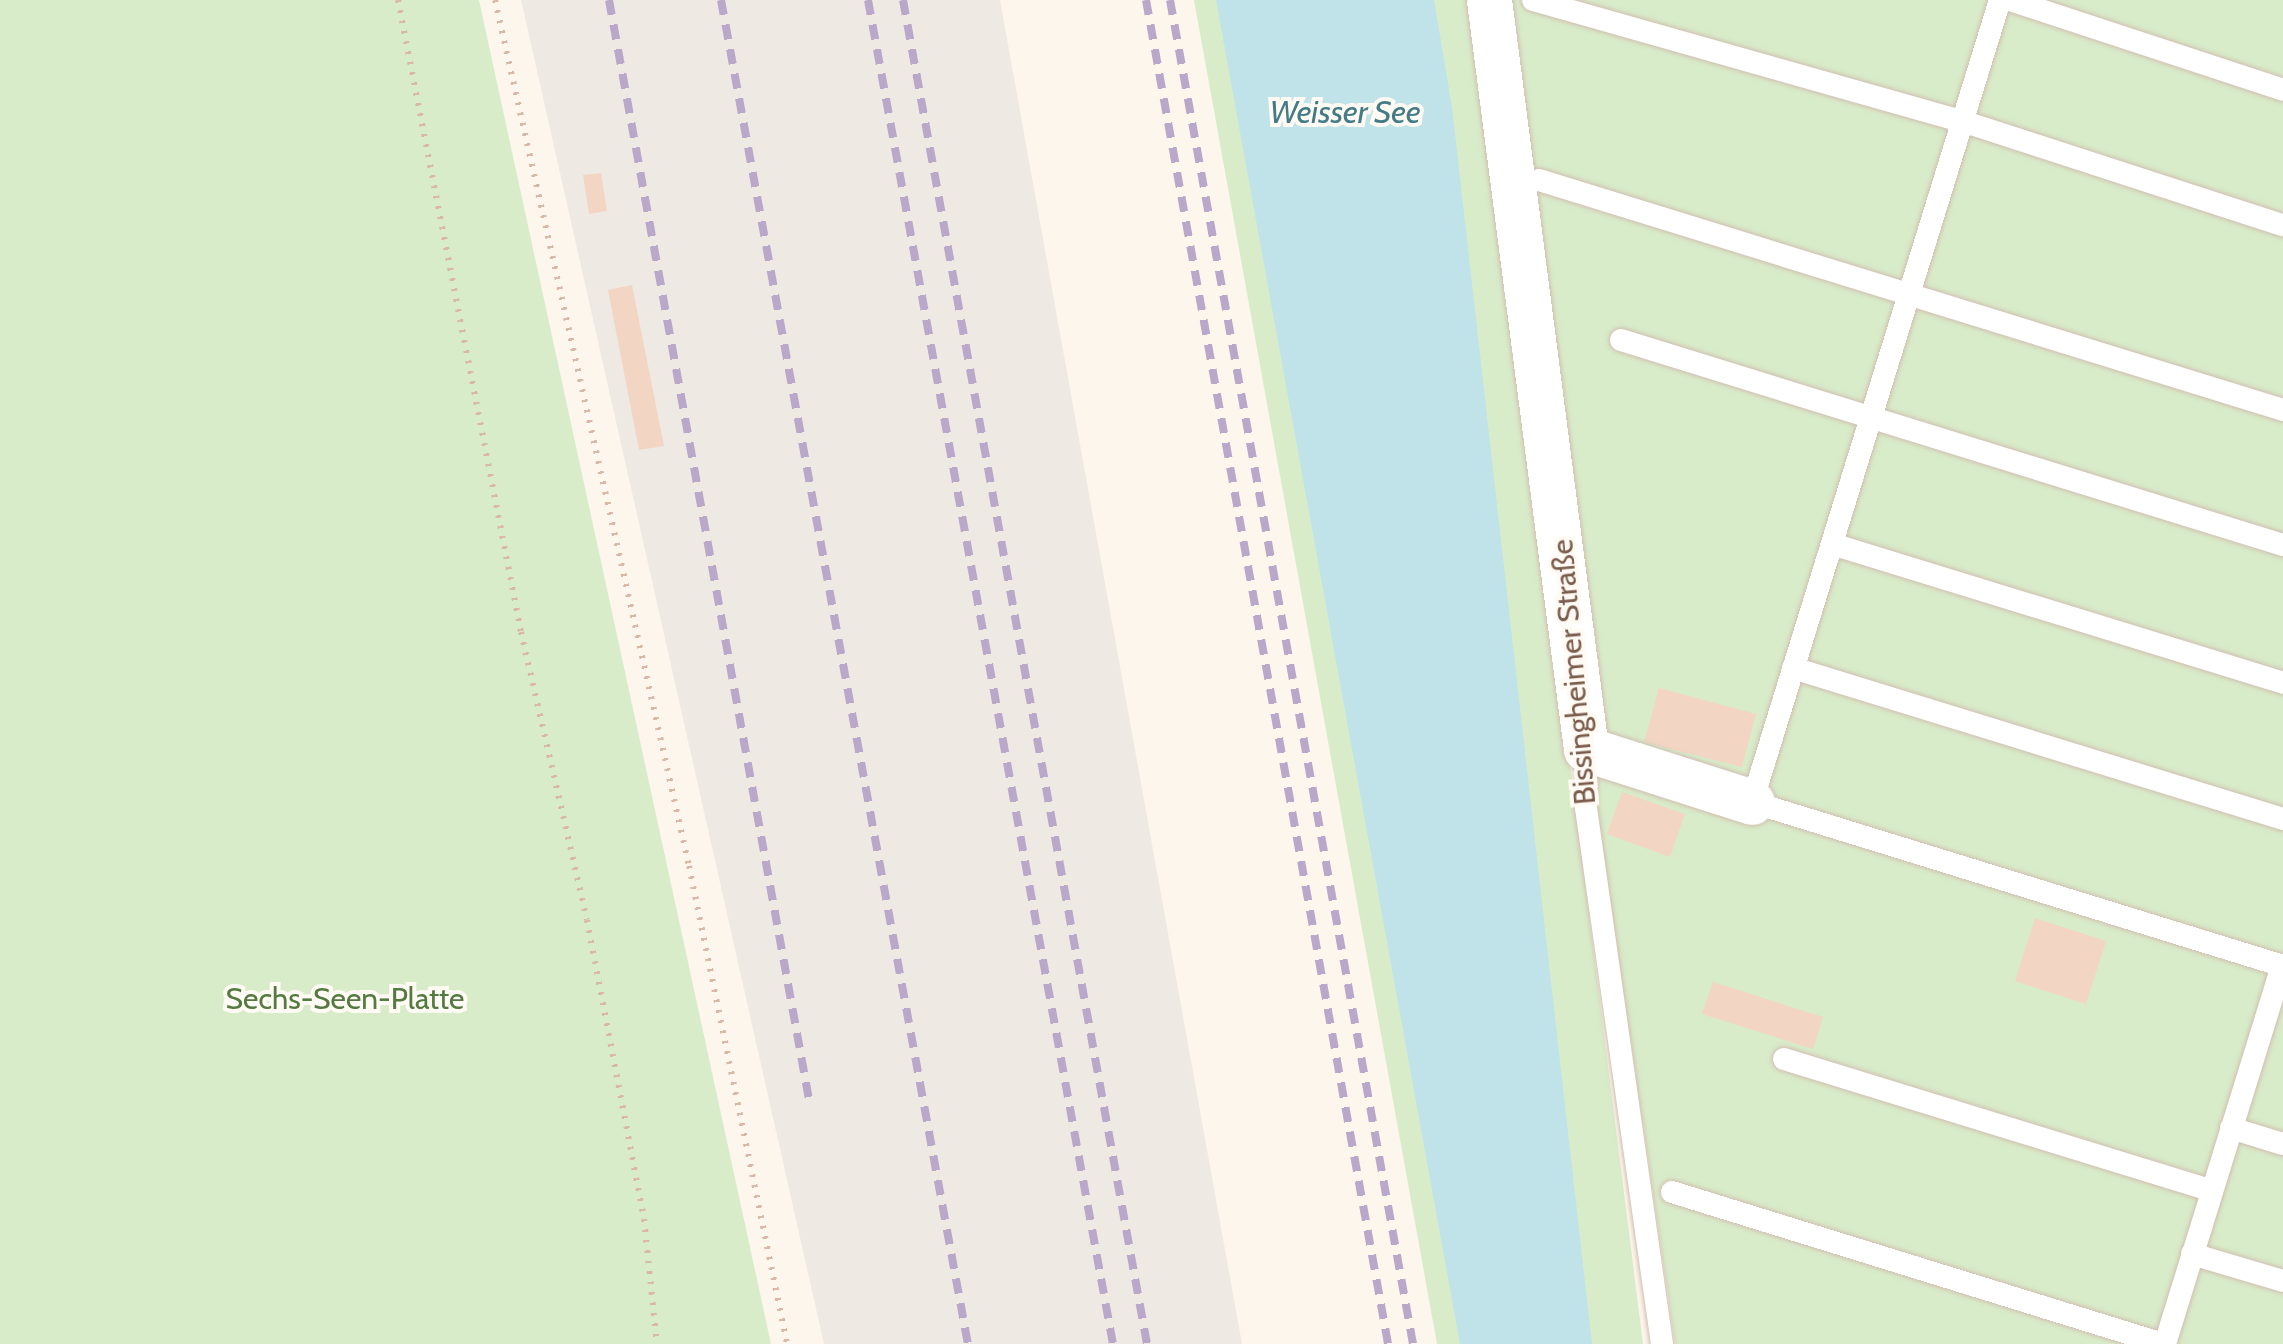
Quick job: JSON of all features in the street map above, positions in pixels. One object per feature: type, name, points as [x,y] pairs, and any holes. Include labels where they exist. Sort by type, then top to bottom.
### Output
[{"type":"street","name":"Bissingheimer Straße","points":[[1489,0],[1586,749]]},
{"type":"street","points":[[1586,749],[1752,802]]},
{"type":"lane","points":[[1534,0],[1962,121],[2283,225]]},
{"type":"lane","points":[[1672,1192],[2164,1344],[2282,966],[1752,802],[2000,0]]},
{"type":"lane","points":[[2010,0],[2283,90]]},
{"type":"lane","points":[[1540,180],[2283,410]]},
{"type":"lane","points":[[1621,340],[2283,545]]},
{"type":"lane","points":[[1832,544],[2283,684]]},
{"type":"lane","points":[[1793,668],[2283,819]]},
{"type":"lane","name":"Bissingheimer Straße","points":[[1586,749],[1586,808],[1662,1344]]},
{"type":"lane","points":[[1784,1059],[2212,1190]]},
{"type":"lane","points":[[2232,1128],[2283,1144]]},
{"type":"lane","points":[[2192,1254],[2283,1282]]},
{"type":"path","points":[[398,0],[521,632],[591,938],[644,1219],[657,1344]]},
{"type":"path","points":[[495,0],[688,866],[787,1344]]},
{"type":"shaded area","points":[[521,0],[1000,0],[1242,1344],[824,1344]]},
{"type":"green space","name":"Sechs-Seen-Platte","points":[[0,0],[479,0],[771,1344],[0,1344]]},
{"type":"green space","name":"Weisser See","points":[[1194,0],[1474,0],[1643,1344],[1437,1344]]},
{"type":"green space","points":[[1504,0],[2283,0],[2283,1344],[1675,1344],[1596,803]]},
{"type":"water","name":"Weisser See","points":[[1216,0],[1434,0],[1452,107],[1592,1344],[1460,1344]]},
{"type":"building","points":[[601,173],[607,211],[589,214],[583,175]]},
{"type":"building","points":[[632,285],[664,446],[639,450],[608,290]]},
{"type":"building","points":[[1659,688],[1756,714],[1742,767],[1644,742]]},
{"type":"building","points":[[1622,792],[1685,814],[1670,857],[1607,834]]},
{"type":"building","points":[[2035,918],[2106,941],[2086,1004],[2015,981]]},
{"type":"building","points":[[1713,982],[1823,1017],[1813,1049],[1702,1014]]},
{"type":"railway","points":[[609,0],[809,1099]]},
{"type":"railway","points":[[721,0],[968,1344]]},
{"type":"railway","points":[[868,0],[1113,1344]]},
{"type":"railway","points":[[903,0],[1147,1344]]},
{"type":"railway","points":[[1146,0],[1388,1344]]},
{"type":"railway","points":[[1170,0],[1413,1344]]}]
